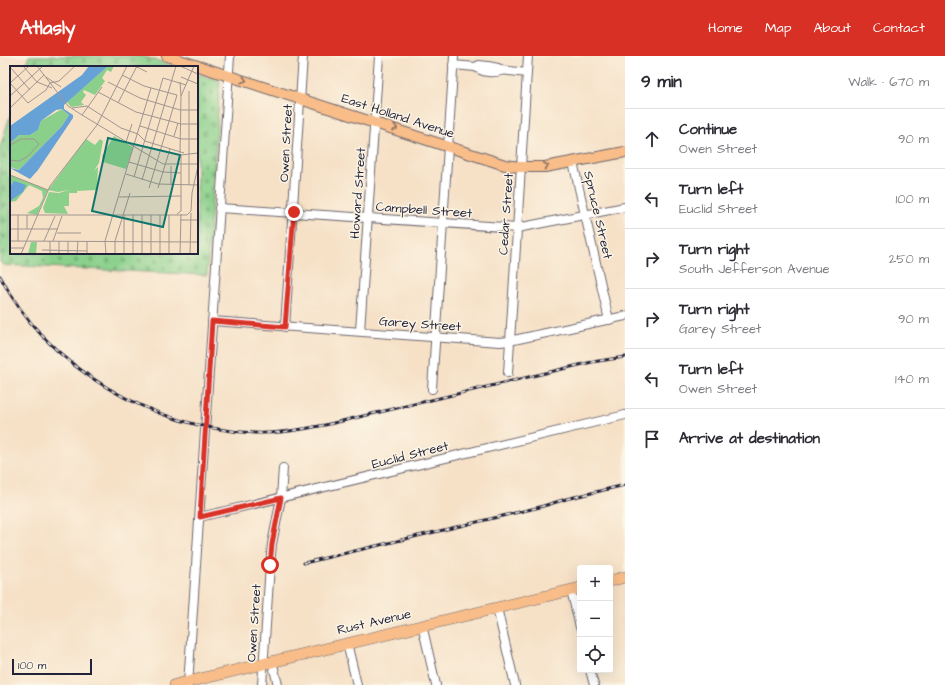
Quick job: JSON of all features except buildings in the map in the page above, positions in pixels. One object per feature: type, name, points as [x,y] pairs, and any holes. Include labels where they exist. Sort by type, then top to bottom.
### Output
[{"type":"highway","points":[[613,580],[625,577]]},
{"type":"highway","name":"Rust Avenue","points":[[175,685],[576,589]]},
{"type":"main road","name":"East Holland Avenue","points":[[167,56],[505,165],[520,168],[545,167],[625,152]]},
{"type":"street","points":[[188,683],[230,56]]},
{"type":"street","name":"Owen Street","points":[[285,327],[304,56]]},
{"type":"street","name":"Howard Street","points":[[360,331],[379,56]]},
{"type":"street","points":[[432,389],[454,56]]},
{"type":"street","name":"Cedar Street","points":[[508,373],[528,56]]},
{"type":"street","points":[[453,65],[476,67],[479,65],[501,70],[527,73]]},
{"type":"street","name":"Spruce Street","points":[[573,162],[609,320]]},
{"type":"street","name":"Campbell Street","points":[[219,208],[517,228],[625,207]]},
{"type":"street","name":"Garey Street","points":[[212,321],[500,342],[625,316]]},
{"type":"street","name":"Euclid Street","points":[[200,517],[625,415]]},
{"type":"street","name":"Owen Street","points":[[262,685],[268,662],[272,544],[281,498],[283,468]]},
{"type":"street","points":[[576,589],[577,601]]},
{"type":"street","points":[[497,608],[515,685]]},
{"type":"street","points":[[422,625],[436,685]]},
{"type":"street","points":[[347,643],[357,685]]},
{"type":"street","points":[[268,662],[278,685]]},
{"type":"street","points":[[591,673],[594,685]]},
{"type":"green space","points":[[29,56],[142,56],[174,66],[25,66]]},
{"type":"green space","points":[[198,74],[220,81],[207,275],[3,265],[0,262],[0,148],[10,116],[10,254],[198,254]]},
{"type":"railway","points":[[0,276],[21,309],[46,339],[75,365],[107,388],[142,406],[178,419],[216,429],[264,433],[308,428],[592,362],[625,357]]},
{"type":"railway","points":[[304,563],[540,507],[566,499],[625,485]]},
{"type":"route","points":[[270,565],[272,544],[281,498],[200,517],[212,321],[285,327],[294,212]]}]
